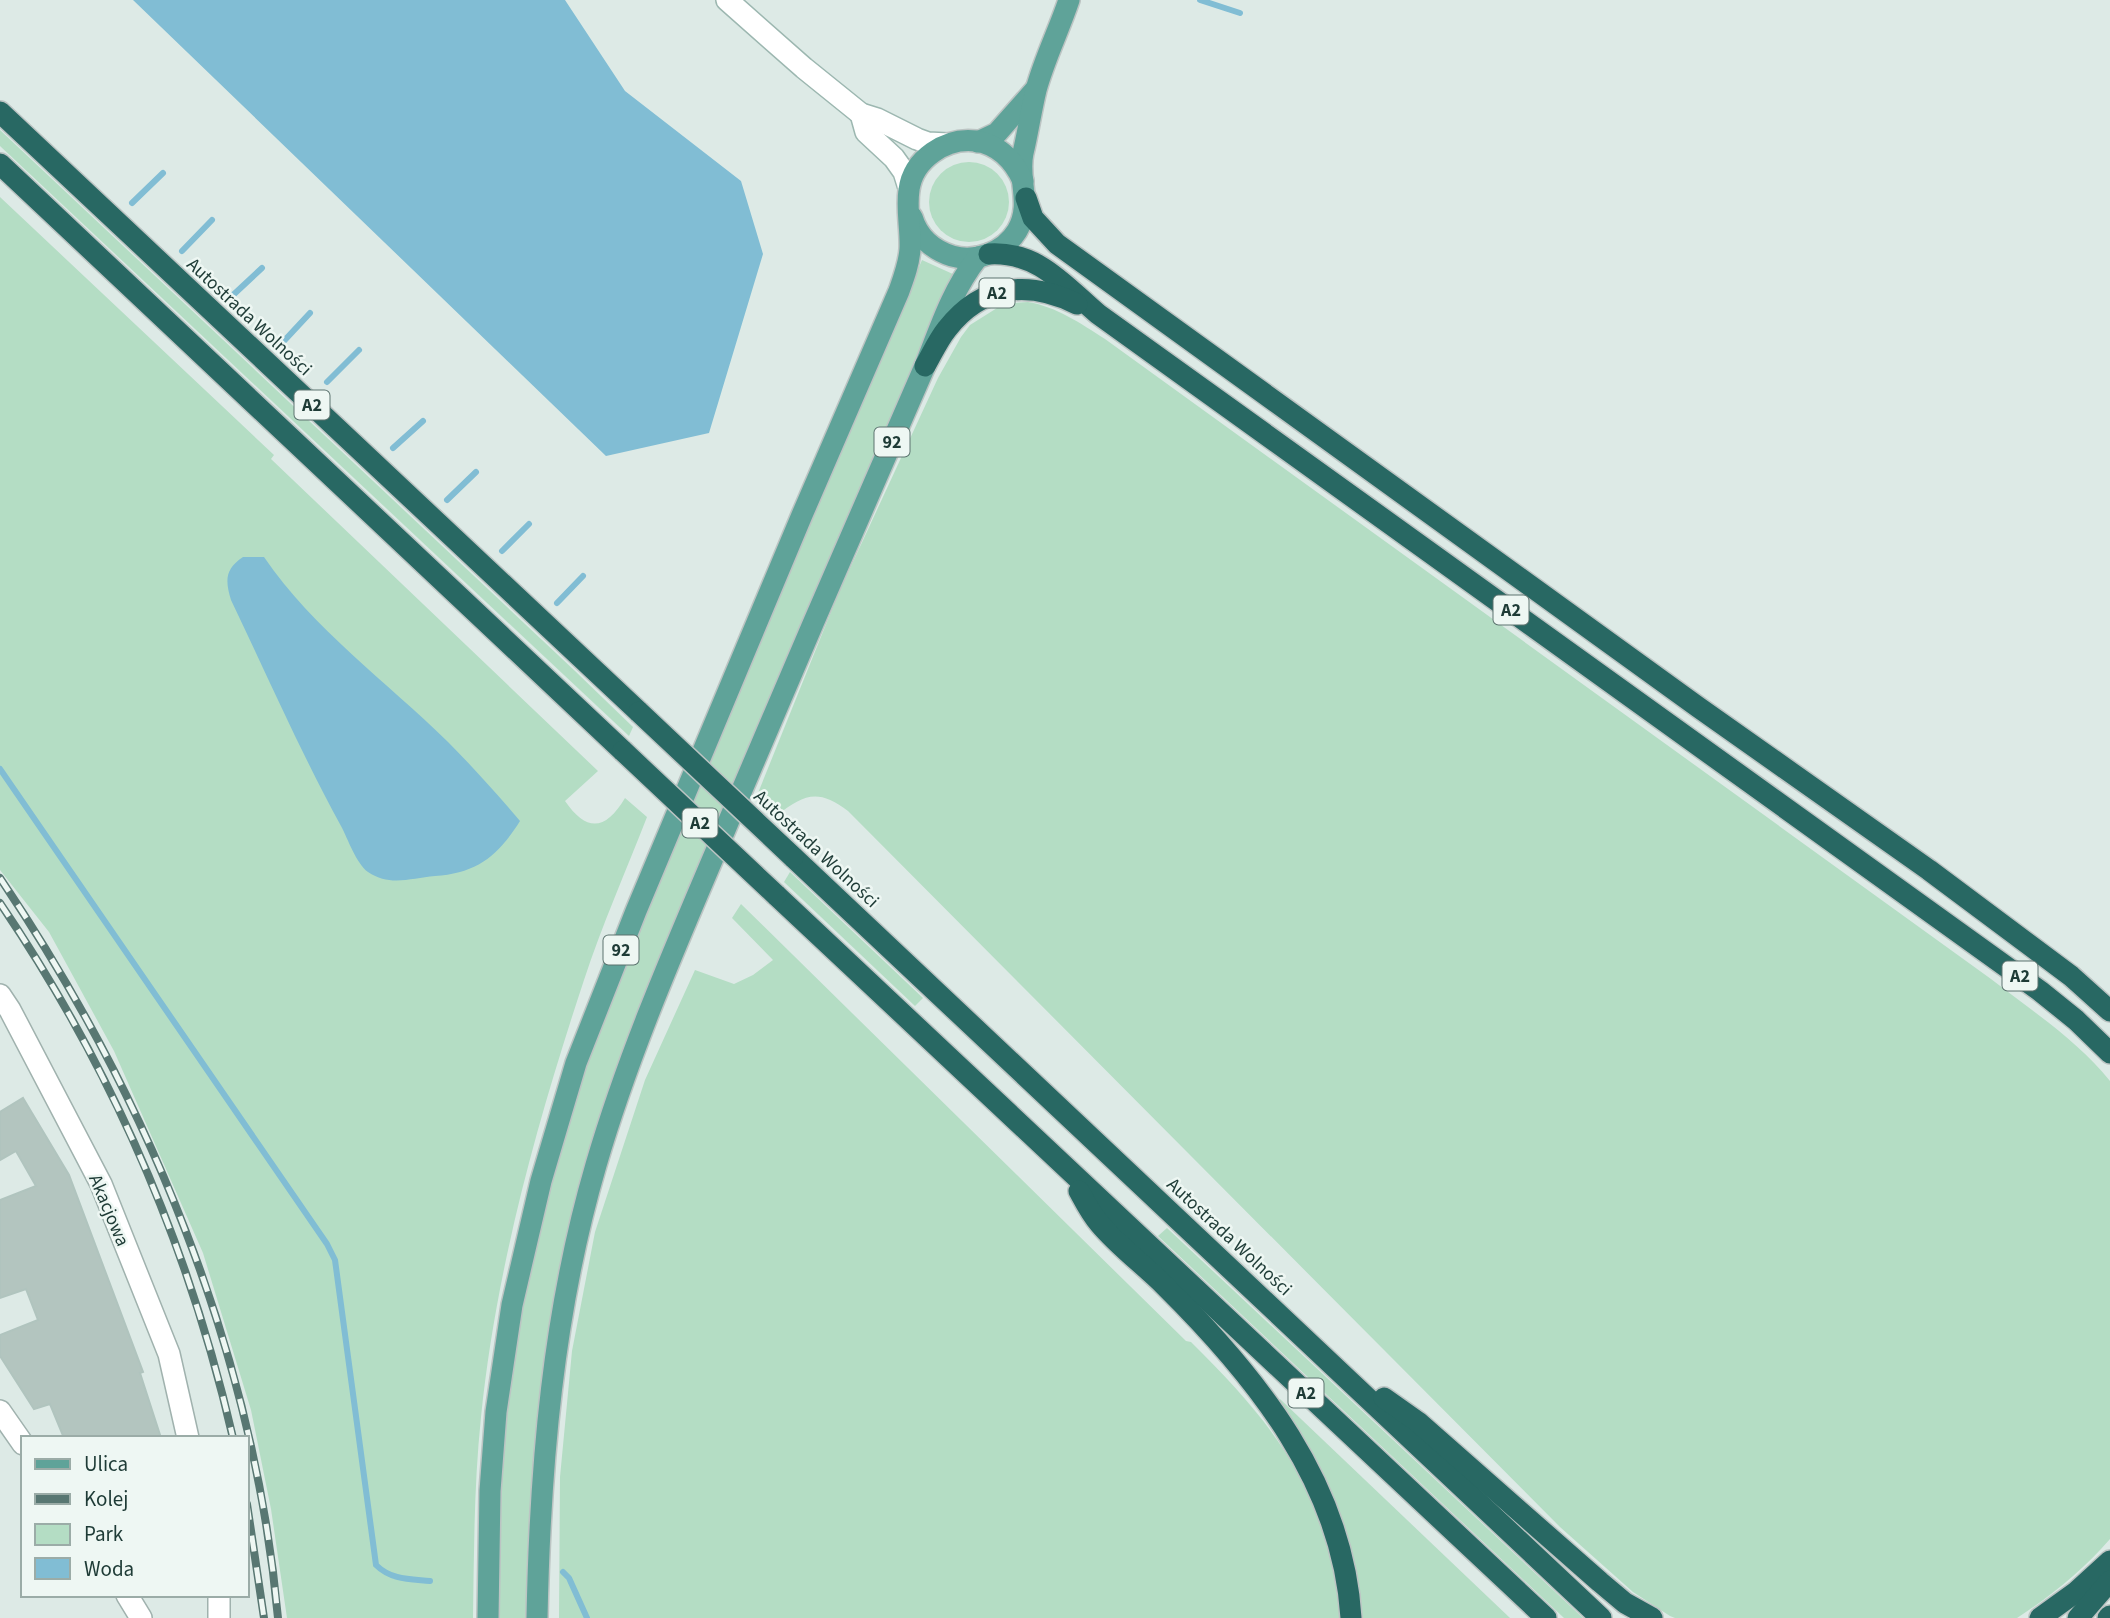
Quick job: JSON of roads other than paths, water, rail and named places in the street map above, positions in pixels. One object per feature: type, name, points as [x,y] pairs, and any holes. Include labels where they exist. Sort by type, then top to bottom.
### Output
[{"type":"highway","name":"Autostrada Wolności","points":[[0,112],[1601,1618]]},
{"type":"highway","name":"A2","points":[[0,164],[1065,1169],[1546,1618]]},
{"type":"highway","name":"A2","points":[[1025,190],[1033,218],[1056,244],[1698,707],[1929,870],[2071,976],[2110,1011]]},
{"type":"highway","name":"A2","points":[[984,256],[1014,254],[1037,263],[1098,314],[2040,991],[2076,1020],[2110,1053]]},
{"type":"highway","name":"A2","points":[[925,366],[946,330],[960,315],[984,298],[1009,289],[1049,292],[1098,314]]},
{"type":"highway","name":"A2","points":[[1065,1169],[1098,1223],[1214,1337],[1281,1421],[1311,1470],[1331,1520],[1344,1565],[1351,1618]]},
{"type":"highway","name":"A2","points":[[1326,1357],[1418,1422],[1625,1603],[1652,1618]]},
{"type":"highway","points":[[2040,1618],[2076,1592],[2110,1561]]},
{"type":"highway","points":[[2078,1618],[2110,1581]]},
{"type":"main road","name":"92","points":[[537,1618],[539,1514],[553,1371],[570,1274],[595,1167],[627,1069],[670,954],[959,283],[984,256],[1005,245],[1024,216],[1023,155],[1037,88],[1069,0]]},
{"type":"main road","name":"92","points":[[978,142],[997,133],[1037,88]]},
{"type":"main road","points":[[947,144],[978,142],[1001,151],[1018,170],[1025,190]]},
{"type":"main road","name":"92","points":[[488,1618],[490,1491],[496,1412],[512,1305],[545,1168],[576,1063],[636,911],[802,515],[900,291],[909,259],[909,199],[916,169],[929,154],[947,144]]},
{"type":"main road","points":[[909,199],[915,227],[926,242],[941,253],[959,258],[984,256]]},
{"type":"street","points":[[727,0],[861,114],[928,143],[947,144]]},
{"type":"street","points":[[861,114],[866,132],[894,158],[904,172],[909,199]]},
{"type":"street","name":"Akacjowa","points":[[0,995],[101,1184],[169,1354],[188,1436]]},
{"type":"street","points":[[0,1411],[21,1441]]},
{"type":"street","points":[[128,1597],[141,1618]]},
{"type":"street","points":[[219,1597],[219,1618]]},
{"type":"water","points":[[133,0],[565,0],[625,91],[741,181],[763,254],[709,433],[606,456]]},
{"type":"water","points":[[243,557],[264,557],[328,632],[448,742],[520,821],[495,853],[475,867],[463,871],[409,880],[376,877],[364,868],[312,770],[231,600],[228,576],[233,566]]},
{"type":"waterway","points":[[1200,0],[1240,13]]},
{"type":"waterway","points":[[132,203],[163,173]]},
{"type":"waterway","points":[[182,251],[212,220]]},
{"type":"waterway","points":[[232,296],[262,268]]},
{"type":"waterway","points":[[283,342],[310,313]]},
{"type":"waterway","points":[[327,382],[359,350]]},
{"type":"waterway","points":[[393,448],[423,421]]},
{"type":"waterway","points":[[447,500],[476,472]]},
{"type":"waterway","points":[[502,551],[529,524]]},
{"type":"waterway","points":[[557,603],[583,576]]},
{"type":"waterway","points":[[0,769],[327,1244],[335,1260],[376,1565],[394,1576],[430,1581]]},
{"type":"waterway","points":[[563,1572],[569,1578],[587,1618]]},
{"type":"railway","points":[[0,878],[53,962],[102,1049],[147,1139],[186,1231],[219,1325],[245,1421],[265,1519],[278,1618]]},
{"type":"railway","points":[[0,903],[77,1028],[141,1159],[194,1296],[232,1436]]},
{"type":"railway","points":[[248,1511],[264,1618]]}]
